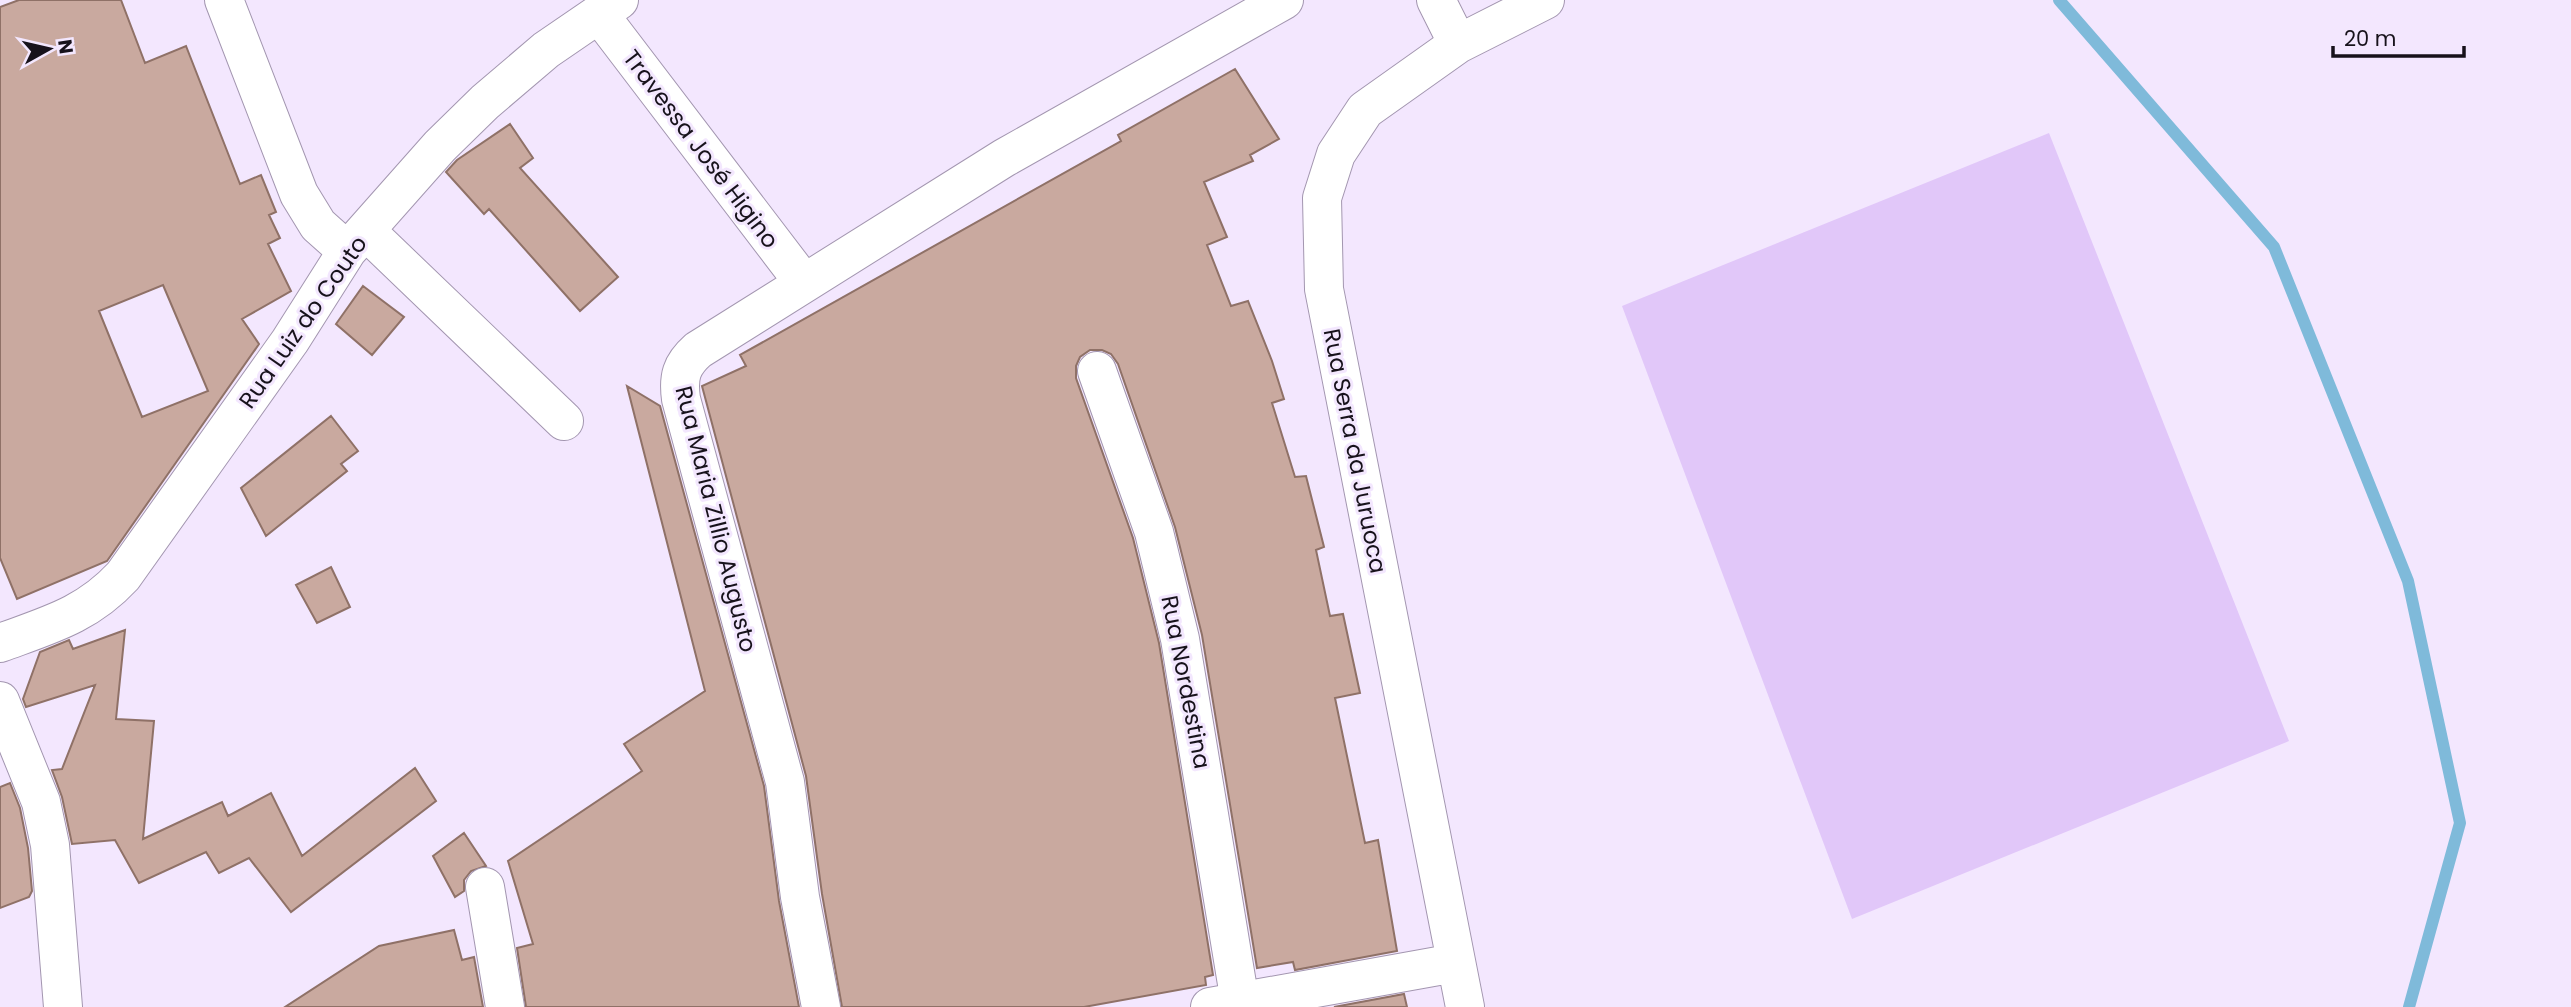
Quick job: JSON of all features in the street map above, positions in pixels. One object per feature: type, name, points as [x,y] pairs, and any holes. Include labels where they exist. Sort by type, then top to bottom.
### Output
[{"type":"street","points":[[224,0],[299,194],[318,225],[357,241],[564,421]]},
{"type":"street","name":"Rua Maria Zillio Augusto","points":[[821,1007],[800,897],[785,782],[679,380],[685,362],[698,350],[1004,158],[1284,0]]},
{"type":"street","points":[[1436,0],[1458,44]]},
{"type":"street","name":"Rua Serra da Juruoca","points":[[1465,1007],[1324,289],[1322,198],[1336,154],[1365,110],[1458,44],[1545,0]]},
{"type":"street","name":"Rua Luiz do Couto","points":[[0,643],[75,615],[103,597],[123,576],[290,341],[357,241],[440,146],[485,102],[546,50],[613,4]]},
{"type":"street","name":"Travessa José Higino","points":[[613,4],[804,283]]},
{"type":"street","name":"Rua Nordestina","points":[[1097,370],[1154,532],[1180,639],[1225,1004]]},
{"type":"street","points":[[0,701],[41,802],[50,845],[63,1007]]},
{"type":"street","points":[[485,887],[505,1007]]},
{"type":"street","points":[[1225,1004],[1455,963]]},
{"type":"shaded area","points":[[2049,133],[2289,741],[1852,919],[1622,306]]},
{"type":"building","points":[[19,0],[121,0],[145,63],[186,46],[240,184],[261,175],[276,212],[269,215],[280,238],[268,244],[291,291],[242,319],[259,344],[107,561],[17,599],[0,558],[0,7]],"holes":[[[163,285],[208,391],[142,417],[99,311]]]},
{"type":"building","points":[[1235,69],[1279,139],[1250,155],[1253,161],[1204,182],[1227,237],[1207,245],[1231,306],[1248,301],[1284,399],[1272,403],[1295,477],[1306,476],[1324,547],[1316,550],[1330,616],[1343,614],[1360,693],[1335,698],[1365,843],[1378,840],[1397,951],[1295,970],[1293,962],[1257,968],[1202,635],[1175,527],[1118,364],[1111,354],[1102,350],[1090,350],[1080,357],[1076,366],[1076,378],[1133,538],[1159,643],[1213,975],[1205,977],[1206,985],[1084,1007],[842,1007],[822,894],[806,776],[702,386],[746,366],[740,355],[1121,141],[1118,135]]},
{"type":"building","points":[[510,124],[533,158],[520,168],[618,277],[580,311],[489,209],[484,214],[446,172],[457,160]]},
{"type":"building","points":[[363,286],[404,317],[372,355],[336,324]]},
{"type":"building","points":[[627,386],[660,406],[764,786],[779,901],[799,1007],[526,1007],[517,948],[533,944],[508,861],[642,771],[624,744],[705,691]]},
{"type":"building","points":[[331,416],[358,451],[341,464],[347,471],[266,536],[241,488]]},
{"type":"building","points":[[331,567],[350,607],[317,623],[296,585]]},
{"type":"building","points":[[125,630],[116,719],[154,721],[143,839],[222,802],[228,816],[271,793],[302,856],[415,768],[436,801],[291,912],[249,858],[219,873],[206,852],[139,883],[115,840],[72,844],[62,797],[52,770],[62,769],[95,685],[26,707],[23,699],[40,652],[69,640],[73,649]]},
{"type":"building","points":[[10,783],[20,808],[28,848],[32,891],[29,897],[0,908],[0,787]]},
{"type":"building","points":[[464,833],[486,866],[471,871],[464,880],[464,891],[455,897],[433,856]]},
{"type":"building","points":[[454,930],[462,960],[474,957],[483,1007],[285,1007],[379,946]]},
{"type":"building","points":[[1404,994],[1407,1007],[1334,1007]]},
{"type":"waterway","points":[[2059,0],[2274,247],[2408,581],[2460,823],[2409,1007]]}]
